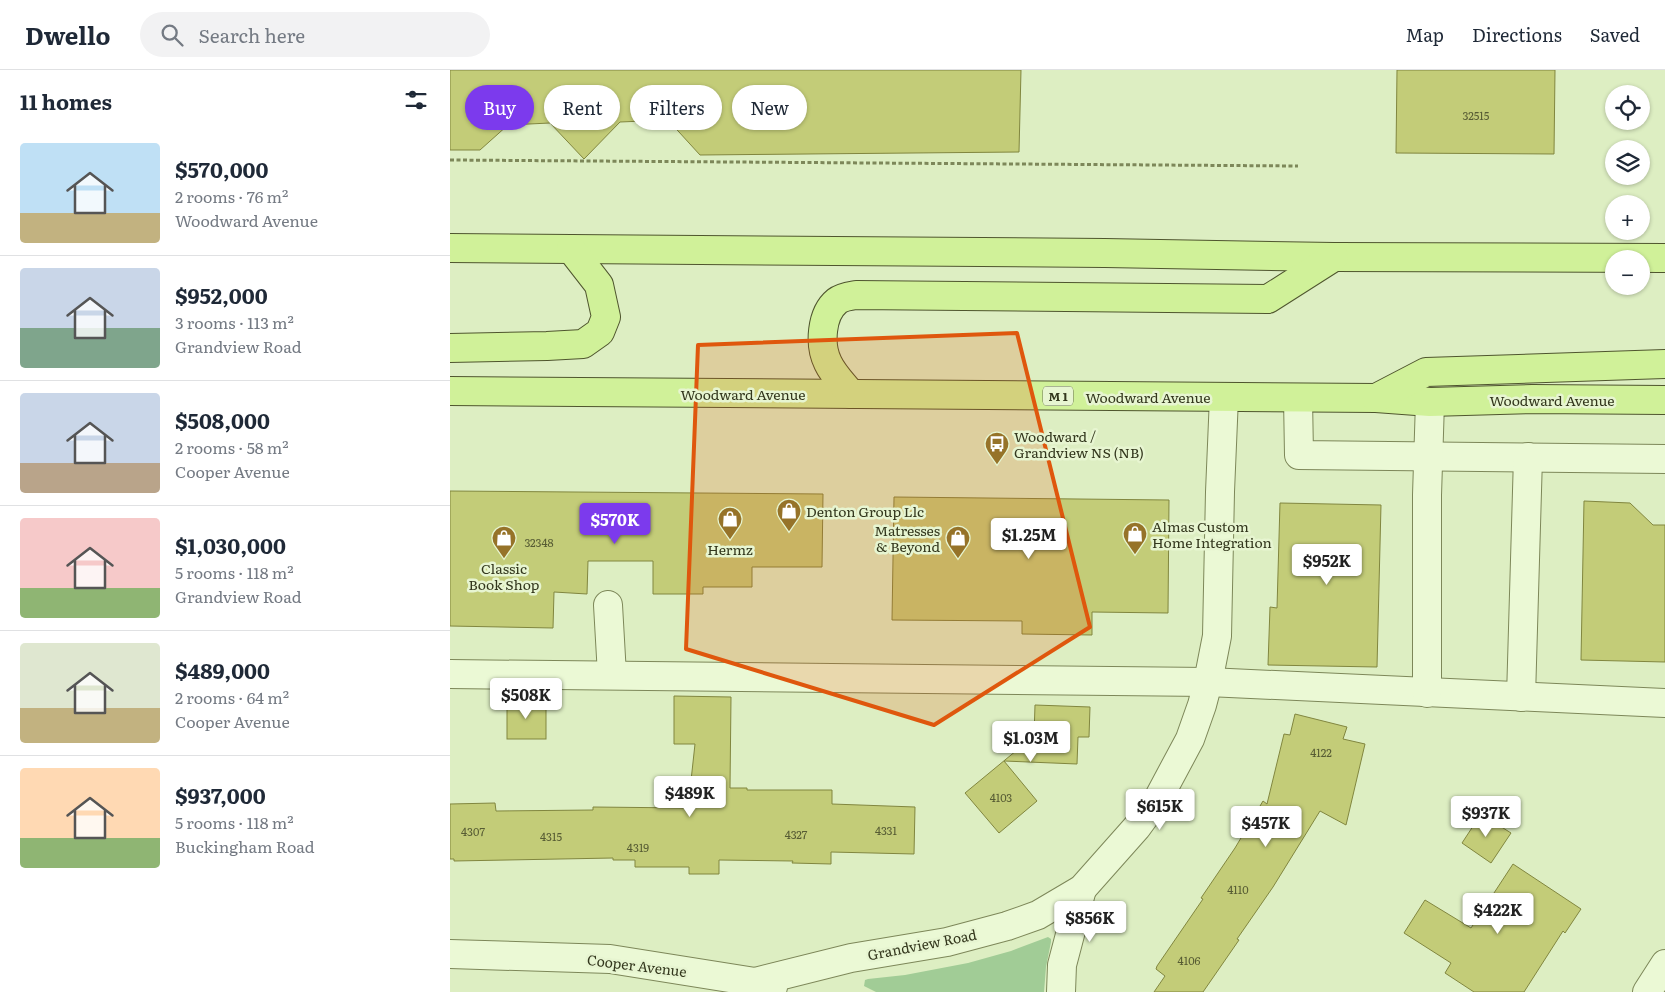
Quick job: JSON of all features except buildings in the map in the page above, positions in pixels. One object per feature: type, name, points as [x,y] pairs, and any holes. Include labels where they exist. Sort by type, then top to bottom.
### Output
[{"type":"main road","points":[[450,248],[1334,257],[1665,258]]},
{"type":"main road","points":[[450,348],[583,344],[600,332],[606,318],[599,285],[571,249]]},
{"type":"main road","points":[[851,394],[827,362],[823,350],[822,336],[828,313],[838,300],[856,295],[1268,300],[1334,257]]},
{"type":"main road","points":[[1376,398],[1426,372],[1665,364]]},
{"type":"main road","name":"Woodward Avenue","points":[[450,391],[1376,398],[1430,402],[1665,400]]},
{"type":"street","name":"Grandview Road","points":[[755,982],[851,958],[947,942],[1007,926],[1038,915],[1082,889],[1113,855],[1159,797],[1190,739],[1208,682],[1217,636],[1224,397]]},
{"type":"street","points":[[1298,398],[1299,455],[1665,459]]},
{"type":"street","points":[[1427,693],[1430,402]]},
{"type":"street","points":[[1521,697],[1528,457]]},
{"type":"street","points":[[608,605],[612,676]]},
{"type":"street","points":[[450,674],[1208,682],[1665,703]]},
{"type":"street","name":"Grandview Road","points":[[1061,992],[1062,965],[1082,889]]},
{"type":"street","name":"Cooper Avenue","points":[[450,954],[610,959],[755,982],[792,992]]},
{"type":"street","points":[[1646,992],[1665,964]]},
{"type":"path","points":[[450,160],[1298,166]]},
{"type":"highlighted area","points":[[1017,333],[1090,627],[934,725],[686,649],[698,345]]},
{"type":"green space","points":[[1048,937],[1051,939],[1051,942],[1044,992],[876,992],[864,986],[865,980],[868,979],[905,975],[968,963],[1011,951]]},
{"type":"place","name":"Woodward / Grandview NS (NB)","points":[[997,465]]},
{"type":"place","name":"Denton Group Llc","points":[[789,532]]},
{"type":"place","name":"Hermz","points":[[730,540]]},
{"type":"place","name":"Almas Custom Home Integration","points":[[1135,555]]},
{"type":"place","name":"Classic Book Shop","points":[[504,559]]},
{"type":"place","name":"Matresses & Beyond","points":[[958,559]]}]
